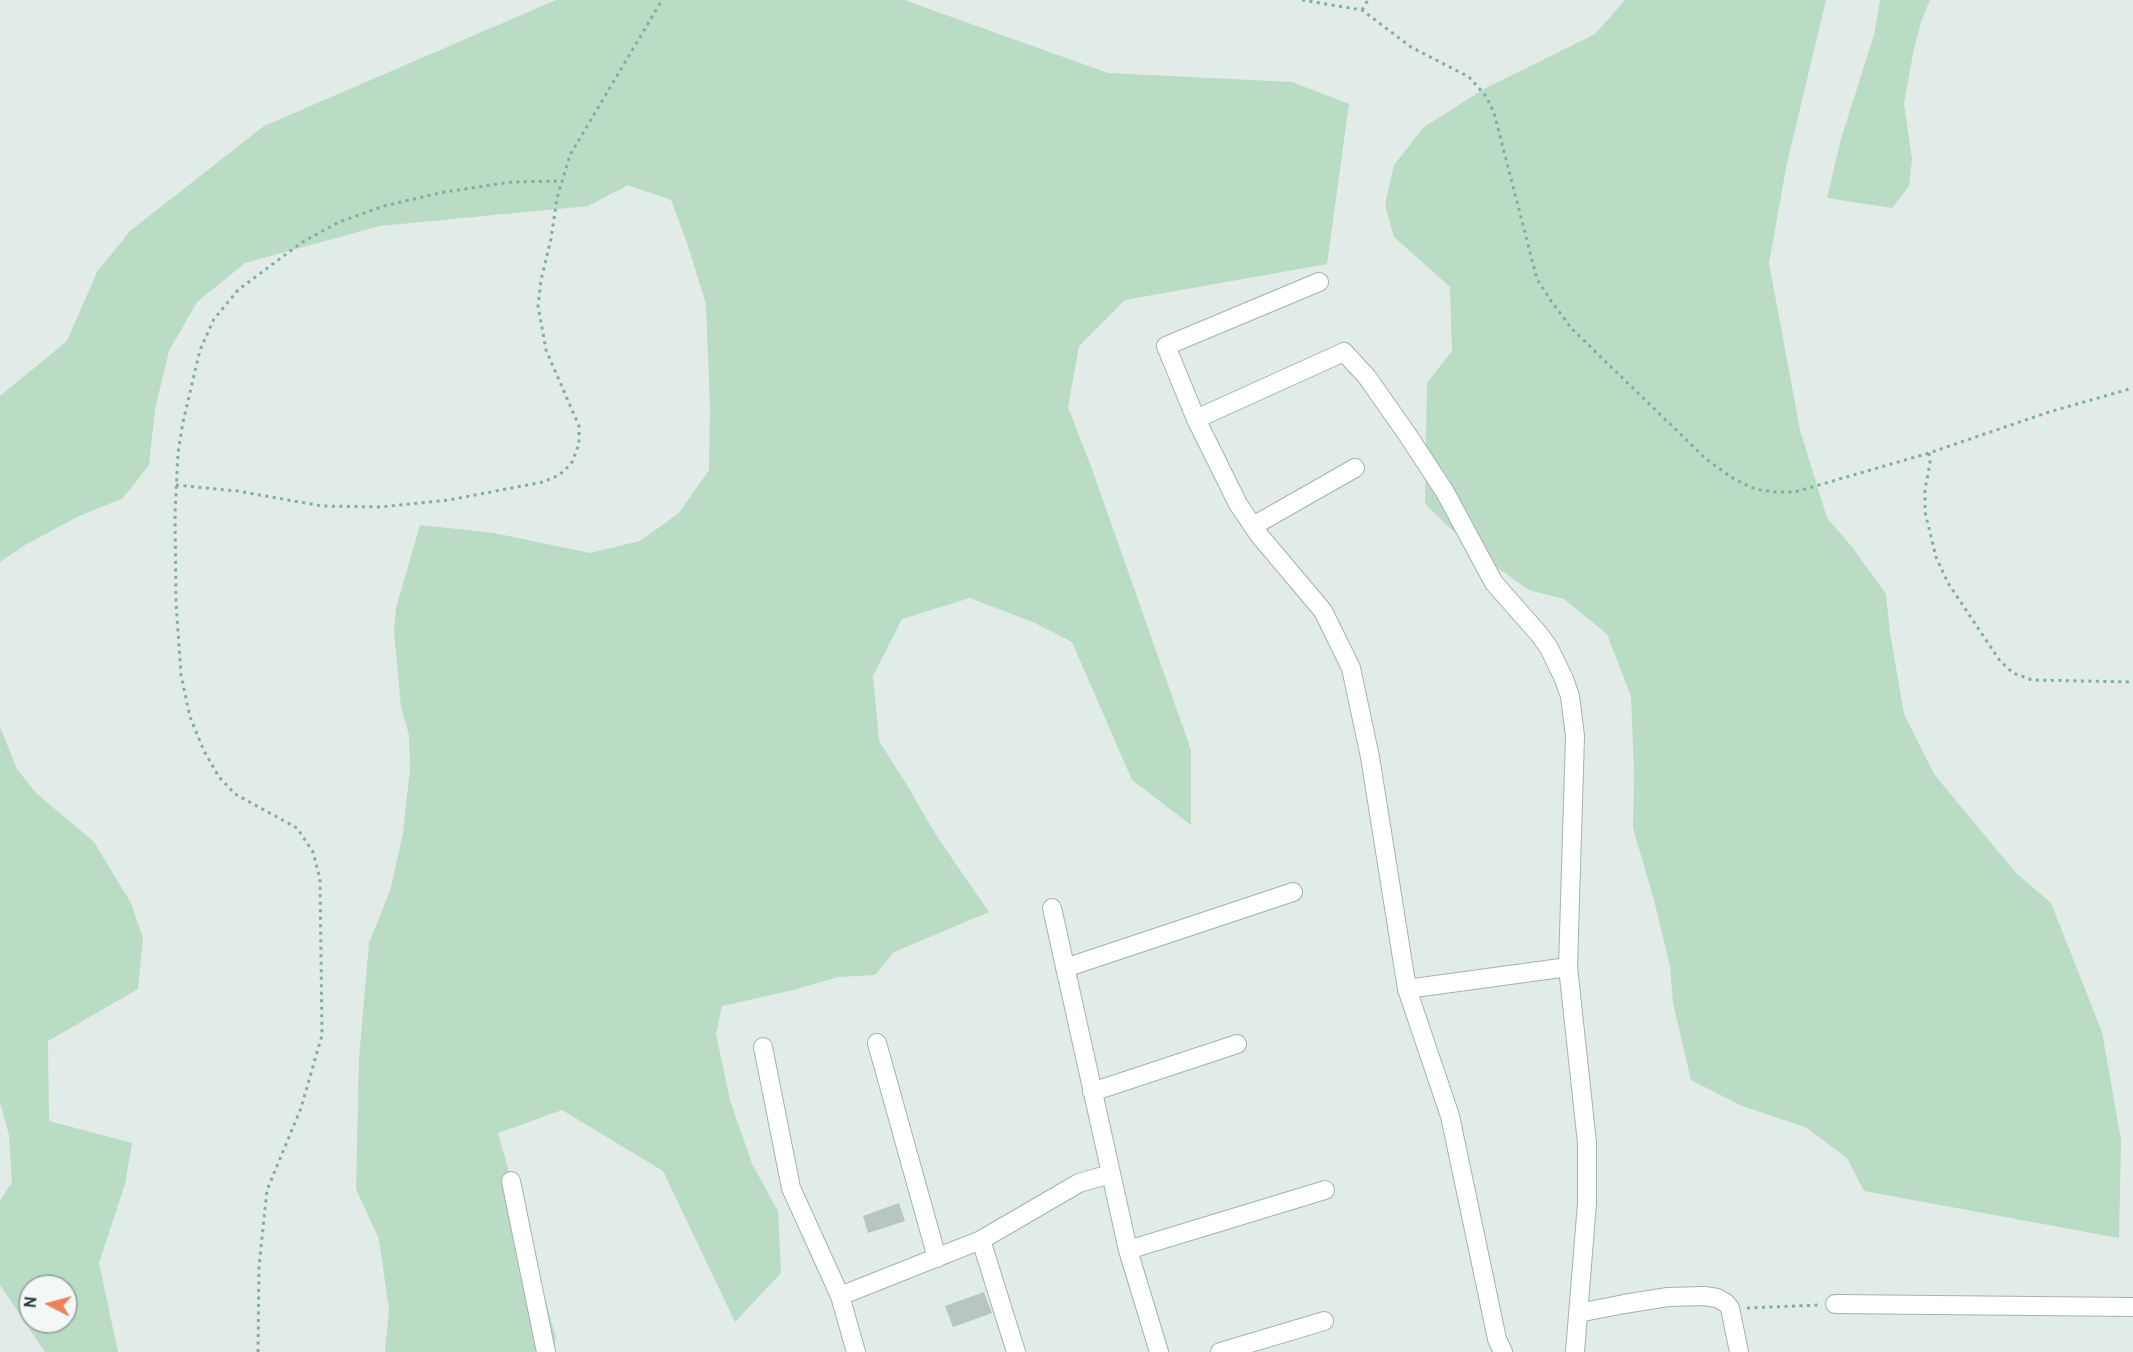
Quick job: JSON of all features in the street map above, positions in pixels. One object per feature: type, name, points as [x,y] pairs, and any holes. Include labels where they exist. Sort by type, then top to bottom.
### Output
[{"type":"street","points":[[1319,282],[1166,346],[1196,419],[1238,504],[1323,611],[1351,668],[1370,757],[1407,989],[1450,1116],[1497,1339],[1503,1352]]},
{"type":"street","points":[[1196,419],[1344,352],[1367,377],[1407,434],[1445,492],[1494,583],[1549,648],[1564,679],[1575,736],[1568,967],[1587,1143],[1587,1203],[1575,1352]]},
{"type":"street","points":[[1253,525],[1355,468]]},
{"type":"street","points":[[1065,968],[1293,892]]},
{"type":"street","points":[[1052,908],[1128,1250],[1159,1352]]},
{"type":"street","points":[[1407,989],[1568,967]]},
{"type":"street","points":[[877,1042],[936,1258]]},
{"type":"street","points":[[1092,1092],[1237,1044]]},
{"type":"street","points":[[763,1047],[791,1188],[840,1296],[856,1352]]},
{"type":"street","points":[[840,1296],[981,1240],[1079,1183],[1110,1174]]},
{"type":"street","points":[[511,1181],[546,1352]]},
{"type":"street","points":[[1128,1250],[1325,1190]]},
{"type":"street","points":[[981,1240],[1016,1352]]},
{"type":"street","points":[[1578,1313],[1645,1300],[1686,1296],[1717,1298],[1726,1302],[1730,1308],[1739,1352]]},
{"type":"street","points":[[1836,1304],[2133,1306]]},
{"type":"street","points":[[1220,1352],[1324,1321]]},
{"type":"path","points":[[176,485],[237,491],[322,506],[361,508],[415,505],[472,497],[543,483],[559,475],[572,462],[580,434],[570,402],[546,350],[538,306],[541,280],[562,181],[570,155],[662,0]]},
{"type":"path","points":[[1302,0],[1362,10],[1411,47],[1469,77],[1486,96],[1494,113],[1537,279],[1572,328],[1706,459],[1734,479],[1755,489],[1795,492],[1929,453],[2049,412],[2133,388]]},
{"type":"path","points":[[1362,10],[1368,0]]},
{"type":"path","points":[[258,1352],[259,1266],[267,1190],[301,1108],[322,1035],[320,879],[313,852],[297,828],[235,794],[219,777],[204,751],[190,717],[181,675],[176,603],[176,485],[183,422],[200,350],[205,336],[225,304],[253,278],[318,232],[361,213],[414,198],[512,182],[562,181]]},
{"type":"path","points":[[1929,453],[1925,512],[1936,557],[1948,583],[2000,661],[2013,673],[2032,680],[2133,682]]},
{"type":"path","points":[[1730,1308],[1836,1304]]},
{"type":"green space","points":[[556,0],[904,0],[1108,73],[1292,82],[1349,104],[1327,264],[1125,300],[1079,346],[1068,407],[1191,750],[1191,825],[1132,780],[1072,642],[1035,623],[970,598],[902,619],[873,676],[879,741],[936,835],[989,912],[894,952],[875,975],[838,977],[722,1006],[716,1034],[730,1100],[752,1164],[778,1211],[781,1273],[735,1322],[663,1171],[562,1110],[498,1133],[556,1338],[553,1352],[385,1352],[389,1310],[379,1239],[356,1189],[359,1058],[369,943],[390,891],[403,833],[410,769],[409,735],[401,707],[394,631],[396,608],[420,525],[494,533],[590,553],[640,541],[679,513],[709,470],[710,408],[706,304],[671,200],[628,185],[588,206],[380,226],[245,263],[197,302],[169,351],[155,409],[149,465],[123,498],[77,517],[25,545],[0,562],[0,396],[67,341],[97,272],[130,231],[264,126]]},
{"type":"green space","points":[[1625,0],[1826,0],[1787,163],[1769,263],[1800,430],[1827,518],[1852,547],[1886,594],[1890,633],[1904,714],[1934,774],[2016,873],[2051,903],[2102,1032],[2121,1140],[2119,1238],[1864,1191],[1847,1158],[1807,1128],[1740,1105],[1691,1080],[1673,1003],[1670,966],[1633,828],[1634,771],[1631,696],[1607,634],[1564,599],[1529,590],[1474,551],[1425,504],[1427,383],[1452,351],[1450,287],[1394,237],[1385,205],[1394,165],[1424,127],[1484,89],[1595,34]]},
{"type":"green space","points":[[1880,0],[1930,0],[1914,48],[1904,104],[1912,159],[1909,186],[1892,208],[1827,198],[1841,139],[1874,35]]},
{"type":"green space","points":[[0,727],[17,769],[35,792],[94,842],[131,903],[143,938],[138,989],[48,1041],[49,1121],[132,1143],[125,1184],[99,1263],[118,1352],[45,1352],[33,1334],[78,1334],[78,1274],[18,1274],[18,1312],[0,1285],[0,1201],[12,1182],[9,1135],[0,1102]]},
{"type":"building","points":[[899,1203],[905,1221],[868,1233],[863,1216]]},
{"type":"building","points":[[984,1292],[992,1313],[953,1327],[945,1306]]}]
